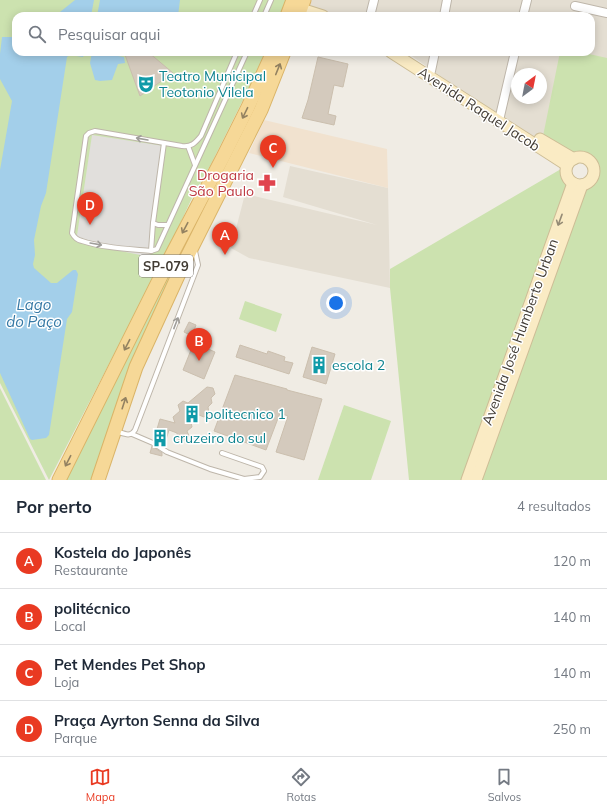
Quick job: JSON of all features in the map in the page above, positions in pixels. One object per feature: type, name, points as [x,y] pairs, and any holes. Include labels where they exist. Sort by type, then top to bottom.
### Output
[{"type":"main road","name":"SP-079","points":[[59,480],[169,260],[223,157],[271,56]]},
{"type":"main road","name":"SP-079","points":[[98,480],[136,367],[164,303],[261,110],[282,56]]},
{"type":"street","points":[[371,12],[374,0]]},
{"type":"street","points":[[445,12],[447,0]]},
{"type":"street","points":[[524,12],[527,0]]},
{"type":"street","points":[[575,6],[607,13]]},
{"type":"street","name":"Avenida Raquel Jacob","points":[[398,56],[570,162]]},
{"type":"street","name":"Avenida Raquel Jacob","points":[[408,56],[570,162]]},
{"type":"street","points":[[431,71],[434,56]]},
{"type":"street","points":[[500,116],[514,56]]},
{"type":"street","name":"Avenida Raquel Jacob","points":[[570,162],[579,157],[584,158],[588,160],[594,169],[592,179],[588,183],[578,184]]},
{"type":"street","points":[[570,162],[567,175],[578,184]]},
{"type":"street","name":"Avenida José Humberto Urban","points":[[467,480],[578,184]]},
{"type":"street","name":"Avenida José Humberto Urban","points":[[476,480],[578,184]]},
{"type":"lane","points":[[255,12],[260,0]]},
{"type":"lane","points":[[266,12],[271,0]]},
{"type":"lane","points":[[236,56],[201,136],[194,144],[188,146],[164,143],[95,131],[86,136],[72,233],[74,236],[81,241],[110,247],[151,251],[157,249],[245,56]]},
{"type":"lane","points":[[151,251],[153,223],[164,143]]},
{"type":"lane","points":[[188,146],[195,166]]},
{"type":"lane","points":[[153,223],[158,225],[168,224]]},
{"type":"lane","points":[[132,434],[135,430],[198,265],[193,245]]},
{"type":"lane","points":[[115,431],[129,435],[132,434],[153,443],[167,452],[244,479],[260,477],[264,471],[262,467],[222,453]]},
{"type":"shaded area","points":[[308,0],[607,0],[607,166],[541,146],[412,56],[595,56],[595,12],[315,12],[305,9]]},
{"type":"shaded area","points":[[264,120],[387,149],[388,188],[249,153]]},
{"type":"shaded area","points":[[92,135],[164,146],[150,257],[76,242]]},
{"type":"shaded area","points":[[290,166],[388,188],[390,288],[249,258],[231,248],[245,194],[377,225],[283,197]]},
{"type":"green space","points":[[0,0],[286,0],[282,12],[12,12],[12,56],[263,56],[257,72],[211,164],[191,200],[168,250],[49,480],[0,383]]},
{"type":"green space","points":[[595,55],[607,58],[607,480],[480,480],[586,187],[596,176],[596,170],[593,162],[541,146],[559,56]]},
{"type":"green space","points":[[279,56],[220,185],[94,480],[64,480]]},
{"type":"green space","points":[[561,169],[562,179],[569,186],[463,480],[409,480],[390,288],[390,269]]},
{"type":"green space","points":[[245,301],[282,314],[276,332],[239,319]]},
{"type":"green space","points":[[0,388],[46,480],[0,480]]},
{"type":"green space","points":[[344,405],[391,421],[371,480],[318,480]]},
{"type":"water","points":[[75,0],[94,0],[92,12],[60,12]]},
{"type":"water","points":[[100,0],[180,0],[178,12],[98,12]]},
{"type":"water","name":"Lago do Paço","points":[[2,37],[12,37],[12,56],[68,56],[67,57],[46,193],[41,206],[34,240],[35,255],[33,264],[34,268],[51,283],[57,283],[73,270],[76,270],[78,274],[72,312],[67,319],[49,435],[46,438],[32,440],[30,439],[0,373],[0,170],[12,101],[0,79]]},
{"type":"water","points":[[91,56],[118,56],[124,57],[125,63],[118,64],[112,80],[100,81],[95,80],[90,63]]},
{"type":"building","name":"Teatro Municipal Teotonio Vilela","points":[[125,56],[153,56],[173,73],[140,96]]},
{"type":"building","points":[[318,57],[348,64],[343,87],[334,85],[328,114],[336,116],[334,125],[302,118],[308,100]]},
{"type":"building","points":[[189,322],[196,325],[192,336],[184,332]]},
{"type":"building","points":[[197,344],[215,352],[204,379],[183,370],[191,350],[194,351]]},
{"type":"building","points":[[240,345],[267,354],[268,351],[285,357],[284,361],[293,363],[289,374],[236,357]]},
{"type":"building","name":"escola 2","points":[[312,347],[335,354],[326,384],[303,377]]},
{"type":"building","points":[[235,375],[322,399],[304,460],[276,452],[288,416],[280,413],[266,450],[214,431]]},
{"type":"building","name":"politecnico 1","points":[[207,387],[213,388],[215,394],[211,398],[212,403],[208,407],[209,413],[204,417],[199,415],[191,422],[192,427],[187,431],[189,436],[183,441],[178,439],[177,433],[169,430],[164,446],[154,439],[160,419],[175,423],[173,417],[180,411],[178,405],[183,401],[188,403]]},
{"type":"building","points":[[152,446],[162,453],[162,456],[150,453]]},
{"type":"place","name":"Teatro Municipal Teotonio Vilela","points":[[146,84]]},
{"type":"place","name":"Pet Mendes Pet Shop","points":[[273,168]]},
{"type":"place","name":"Drogaria São Paulo","points":[[267,183]]},
{"type":"place","name":"Praça Ayrton Senna da Silva","points":[[90,225]]},
{"type":"place","name":"Kostela do Japonês","points":[[225,255]]},
{"type":"place","name":"politécnico","points":[[199,361]]},
{"type":"place","name":"escola 2","points":[[319,365]]},
{"type":"place","name":"politecnico 1","points":[[192,414]]},
{"type":"place","name":"cruzeiro do sul","points":[[160,438]]}]
